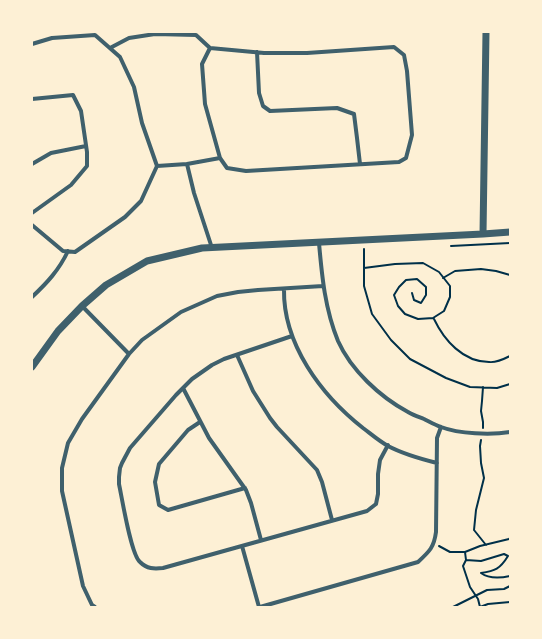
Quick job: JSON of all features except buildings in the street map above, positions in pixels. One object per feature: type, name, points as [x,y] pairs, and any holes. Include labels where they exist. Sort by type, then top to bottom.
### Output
[{"type":"street","points":[[483,234],[486,32]]},
{"type":"street","points":[[110,48],[129,38],[155,34],[196,35],[210,48],[257,52],[307,53],[394,47],[404,55],[407,71],[412,136],[406,158],[399,162],[246,171],[226,168],[220,158],[205,104],[202,64],[210,48]]},
{"type":"street","points":[[32,44],[52,38],[95,35],[120,57],[134,86],[142,123],[157,166],[141,201],[125,218],[76,252],[63,250],[32,225]]},
{"type":"street","points":[[257,52],[259,93],[263,106],[270,111],[338,108],[354,114],[360,164]]},
{"type":"street","points":[[32,99],[73,95],[81,111],[87,152],[87,166],[71,185],[32,213]]},
{"type":"street","points":[[32,164],[51,153],[86,146]]},
{"type":"street","points":[[157,166],[186,164],[220,158]]},
{"type":"street","points":[[186,164],[194,194],[212,248]]},
{"type":"street","points":[[32,367],[58,332],[82,306],[106,285],[148,261],[202,248],[510,232]]},
{"type":"street","points":[[319,243],[323,286],[327,306],[339,342],[350,360],[375,389],[408,412],[441,427],[460,431],[482,433],[510,432]]},
{"type":"street","points":[[32,297],[47,283],[62,264],[68,251]]},
{"type":"street","points":[[95,607],[92,604],[84,586],[62,491],[62,468],[68,442],[82,418],[129,354],[142,340],[181,312],[217,296],[238,292],[323,286]]},
{"type":"street","points":[[284,289],[287,315],[292,336],[298,351],[330,397],[356,422],[388,446],[416,457],[437,463]]},
{"type":"street","points":[[82,306],[129,354]]},
{"type":"street","points":[[292,336],[224,359],[212,365],[182,388],[130,448],[120,468],[119,484],[134,554],[140,562],[147,567],[156,569],[367,511],[376,504],[380,460],[388,446]]},
{"type":"street","points":[[237,355],[253,391],[270,418],[317,470],[322,482],[332,520]]},
{"type":"street","points":[[182,388],[215,447],[245,488],[262,540]]},
{"type":"street","points":[[200,422],[188,430],[159,464],[155,482],[159,505],[168,510],[245,488]]},
{"type":"street","points":[[242,546],[259,607],[418,562],[427,554],[434,543],[436,532],[437,438],[441,427]]},
{"type":"path","points":[[364,249],[364,286],[372,314],[391,340],[410,359],[446,378],[470,387],[497,388],[510,384]]},
{"type":"path","points":[[364,268],[395,264],[423,263],[439,272],[450,286],[450,297],[444,311],[433,318],[418,320],[406,314],[398,306],[394,295],[406,280],[417,279],[426,287],[426,295],[421,303],[414,300],[412,293]]},
{"type":"path","points":[[443,278],[455,271],[480,269],[510,275]]},
{"type":"path","points":[[433,318],[438,328],[450,343],[465,356],[474,360],[490,363],[510,356]]},
{"type":"path","points":[[483,388],[481,411],[483,422],[480,446],[480,463],[484,478],[476,510],[474,530],[486,544]]},
{"type":"path","points":[[434,543],[450,552],[465,552],[486,544],[510,538]]},
{"type":"path","points":[[465,552],[466,560],[463,566],[470,587],[478,600],[479,607],[488,604],[510,602]]},
{"type":"path","points":[[466,560],[481,561],[504,554],[508,556],[504,564],[496,570],[481,573],[485,576],[493,577],[510,576]]},
{"type":"path","points":[[453,607],[487,590],[504,589],[510,586]]}]
